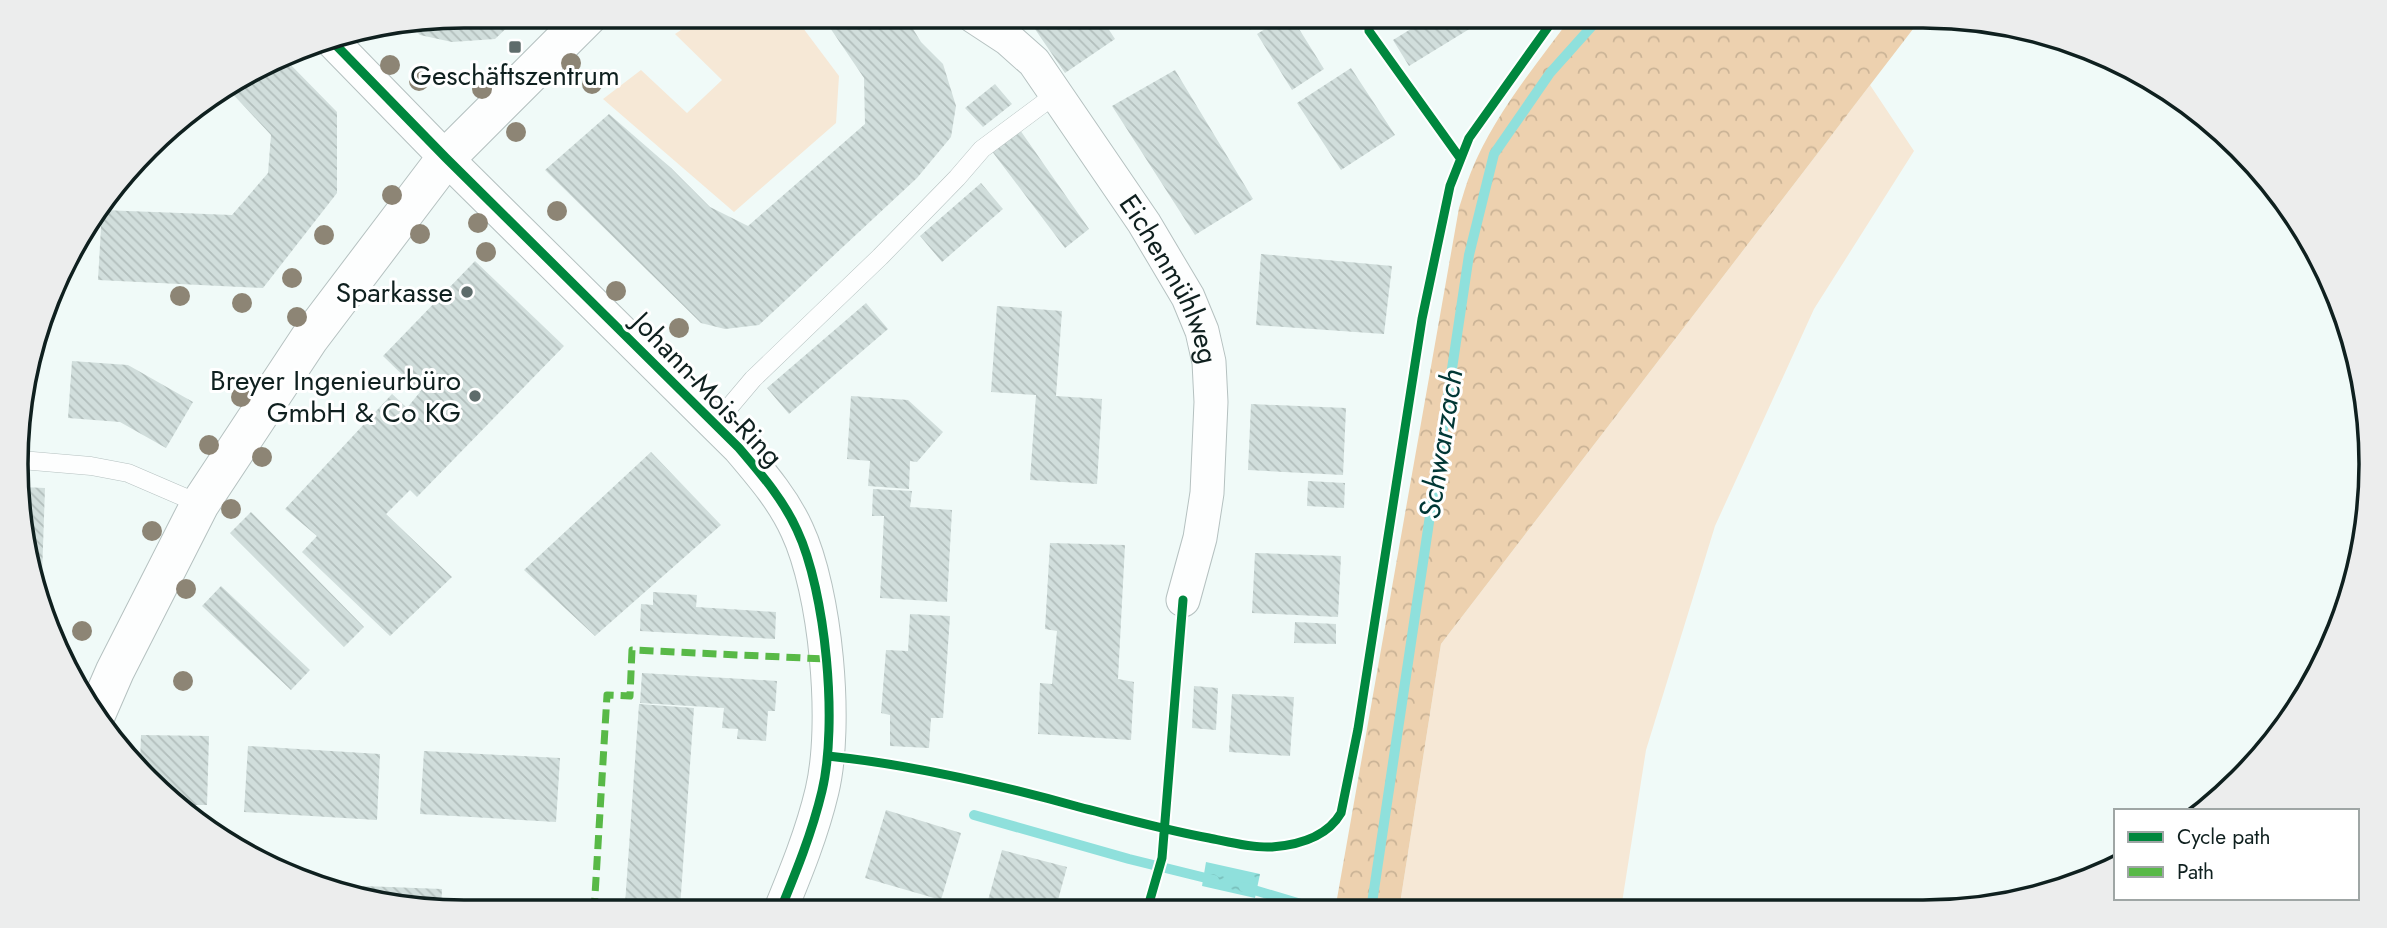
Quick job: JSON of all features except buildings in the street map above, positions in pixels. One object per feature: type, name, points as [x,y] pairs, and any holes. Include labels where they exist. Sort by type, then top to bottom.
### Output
[{"type":"street","points":[[100,705],[200,504],[309,339],[446,158],[576,28]]},
{"type":"street","name":"Eichenmühlweg","points":[[991,28],[1034,62],[1144,223],[1188,297],[1202,331],[1209,362],[1211,402],[1207,493],[1200,538],[1182,600]]},
{"type":"street","name":"Johann-Mois-Ring","points":[[338,47],[715,424],[774,489],[797,530],[809,564],[826,660],[829,697],[828,744],[822,789],[811,832],[784,900]]},
{"type":"lane","points":[[715,424],[753,379],[890,247],[982,149],[1056,94]]},
{"type":"lane","points":[[28,461],[91,466],[128,473],[200,504]]},
{"type":"shaded area","points":[[684,28],[803,28],[839,76],[836,123],[734,212],[603,99],[641,70],[687,113],[722,80],[675,34]]},
{"type":"shaded area","points":[[1870,85],[1914,151],[1814,309],[1715,526],[1646,750],[1622,900],[1401,900],[1441,644]]},
{"type":"green space","points":[[1563,28],[1914,28],[1441,644],[1401,900],[1337,900],[1459,208],[1480,151],[1517,91]]},
{"type":"water","points":[[1206,862],[1260,874],[1255,898],[1202,886]]},
{"type":"waterway","name":"Schwarzach","points":[[1372,900],[1469,255],[1494,154],[1550,73],[1590,28]]},
{"type":"waterway","points":[[974,815],[1214,880]]},
{"type":"waterway","points":[[1244,887],[1288,900]]},
{"type":"marked path","points":[[595,900],[607,695],[630,696],[632,650],[826,659]]},
{"type":"cycle path","points":[[1369,28],[1460,158]]},
{"type":"cycle path","points":[[828,756],[955,776],[1160,828],[1248,846],[1272,847],[1302,842],[1320,834],[1335,821],[1341,813],[1358,729],[1422,319],[1450,186],[1469,138],[1547,28]]},
{"type":"cycle path","points":[[338,47],[739,448],[771,487],[797,530],[807,556],[822,622],[829,695],[829,731],[827,763],[818,807],[784,900]]},
{"type":"cycle path","points":[[1150,900],[1162,858],[1183,600]]},
{"type":"place","name":"Geschäftszentrum","points":[[515,47]]},
{"type":"place","name":"Sparkasse","points":[[467,292]]},
{"type":"place","name":"Breyer Ingenieurbüro GmbH & Co KG","points":[[475,396]]}]
